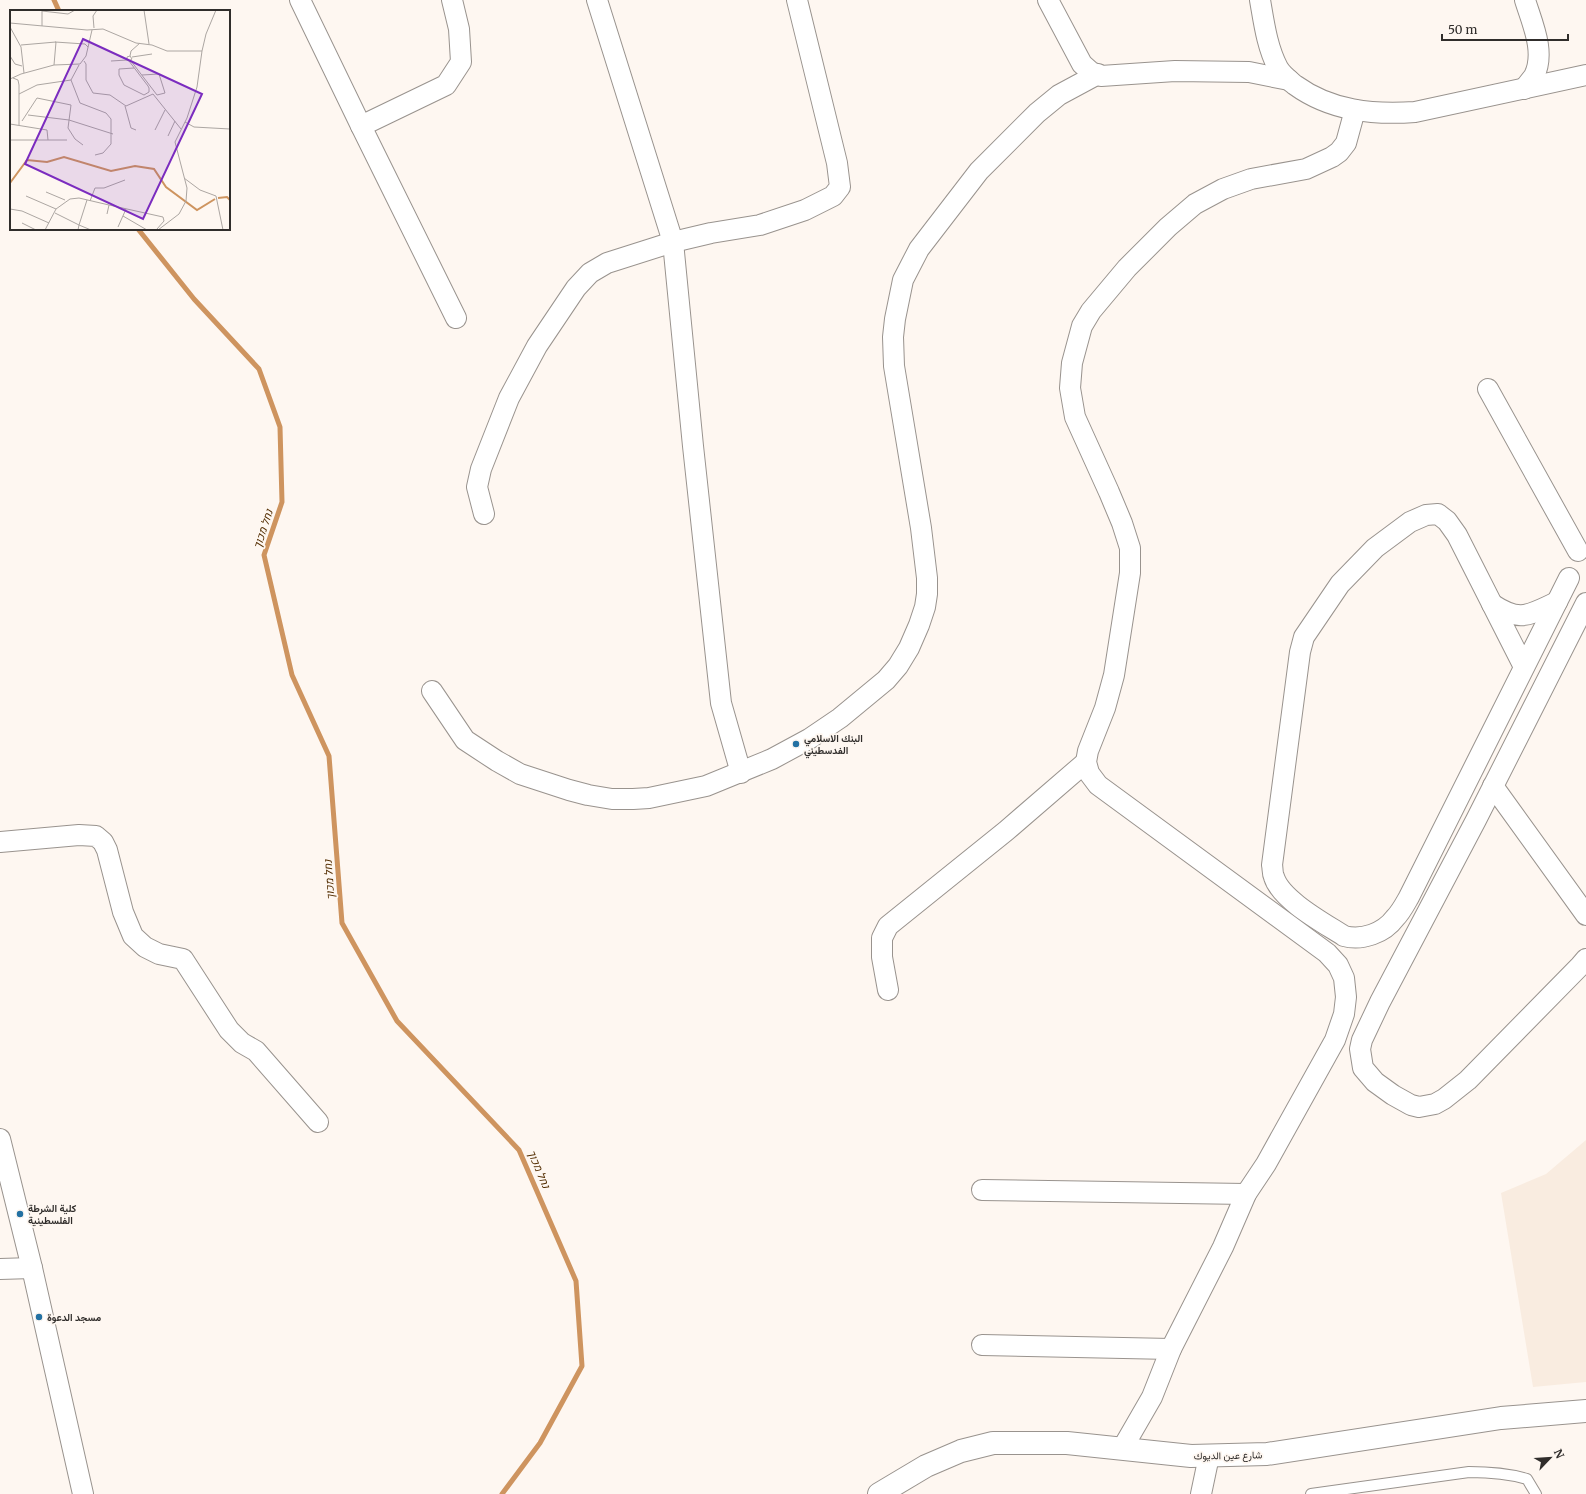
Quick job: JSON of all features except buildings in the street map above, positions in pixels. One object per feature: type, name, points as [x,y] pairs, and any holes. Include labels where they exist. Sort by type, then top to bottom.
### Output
[{"type":"street","points":[[300,0],[360,126],[456,318]]},
{"type":"street","points":[[360,126],[446,86],[461,62],[459,29],[452,0]]},
{"type":"street","points":[[597,0],[673,242],[693,446],[721,703],[741,772]]},
{"type":"street","points":[[484,514],[477,487],[481,469],[509,398],[537,346],[576,288],[590,273],[607,263],[673,242],[768,223],[805,210],[833,196],[840,187],[836,163],[797,0]]},
{"type":"street","points":[[1048,0],[1082,64],[1091,72],[1101,76],[1175,71],[1249,72],[1289,80]]},
{"type":"street","points":[[1260,0],[1270,51],[1279,70],[1304,92],[1341,107],[1393,114],[1416,112],[1586,75]]},
{"type":"street","points":[[1524,0],[1538,45],[1549,66],[1561,81]]},
{"type":"street","points":[[1524,88],[1534,76],[1538,63],[1538,45]]},
{"type":"street","points":[[432,691],[465,740],[497,761],[520,774],[547,784],[588,795],[612,799],[649,798],[706,786],[772,759],[809,739],[840,718],[886,680],[898,666],[909,648],[919,625],[925,607],[927,578],[921,528],[894,366],[893,338],[895,319],[903,280],[918,249],[979,171],[1037,113],[1059,94],[1098,74]]},
{"type":"street","points":[[1122,1449],[1152,1397],[1171,1349],[1223,1247],[1246,1194],[1266,1164],[1335,1040],[1344,1014],[1346,997],[1344,978],[1338,965],[1327,953],[1098,785],[1089,773],[1086,762],[1088,751],[1105,708],[1114,675],[1130,573],[1130,548],[1122,523],[1109,492],[1075,417],[1070,388],[1072,363],[1082,326],[1091,311],[1127,268],[1168,227],[1195,204],[1223,189],[1251,179],[1306,169],[1332,157],[1339,152],[1346,143],[1355,110]]},
{"type":"street","points":[[1488,389],[1582,548],[1572,559],[1569,568],[1569,578],[1572,588],[1578,596],[1586,602],[1493,786],[1380,1002],[1362,1040],[1360,1049],[1363,1068],[1375,1082],[1392,1095],[1411,1105],[1419,1107],[1435,1104],[1444,1099],[1468,1080],[1586,959]]},
{"type":"street","points":[[1524,667],[1456,535],[1447,521],[1438,514],[1426,515],[1410,522],[1375,548],[1340,584],[1312,623],[1304,637],[1300,652],[1272,865],[1274,877],[1280,889],[1289,899],[1344,936],[1352,938],[1365,937],[1380,931],[1395,919],[1409,897],[1569,578]]},
{"type":"street","points":[[1492,604],[1506,613],[1517,616],[1528,615],[1557,602]]},
{"type":"street","points":[[888,990],[882,957],[882,938],[888,926],[1006,831],[1086,762]]},
{"type":"street","points":[[1493,786],[1586,916]]},
{"type":"street","points":[[0,842],[79,835],[96,836],[103,842],[107,850],[123,912],[133,936],[145,947],[159,954],[183,959],[229,1030],[242,1043],[256,1051],[318,1122]]},
{"type":"street","points":[[0,1139],[32,1268],[83,1494]]},
{"type":"street","points":[[982,1190],[1246,1194]]},
{"type":"street","points":[[0,1269],[32,1268]]},
{"type":"street","points":[[982,1345],[1171,1349]]},
{"type":"street","name":"شارع عين الديوك","points":[[879,1494],[926,1466],[962,1451],[993,1443],[1067,1443],[1209,1456],[1268,1454],[1501,1418],[1586,1411]]},
{"type":"street","points":[[1201,1494],[1209,1456]]},
{"type":"lane","points":[[1311,1494],[1476,1472],[1505,1474],[1526,1479],[1536,1494]]},
{"type":"shaded area","points":[[1586,1140],[1586,1382],[1533,1387],[1501,1193],[1546,1174]]},
{"type":"waterway","name":"נחל מכוך","points":[[54,0],[59,10]]},
{"type":"waterway","name":"נחל מכוך","points":[[139,230],[194,299],[259,369],[280,427],[282,502],[264,555],[292,675],[329,756],[342,923],[397,1021],[519,1150],[576,1281],[582,1366],[540,1443],[502,1494]]},
{"type":"place","name":"البنك الاسلامي الفدسطيني","points":[[796,744]]},
{"type":"place","name":"كلية الشرطة الفلسطينية","points":[[20,1214]]},
{"type":"place","name":"مسجد الدعوة","points":[[39,1317]]}]
